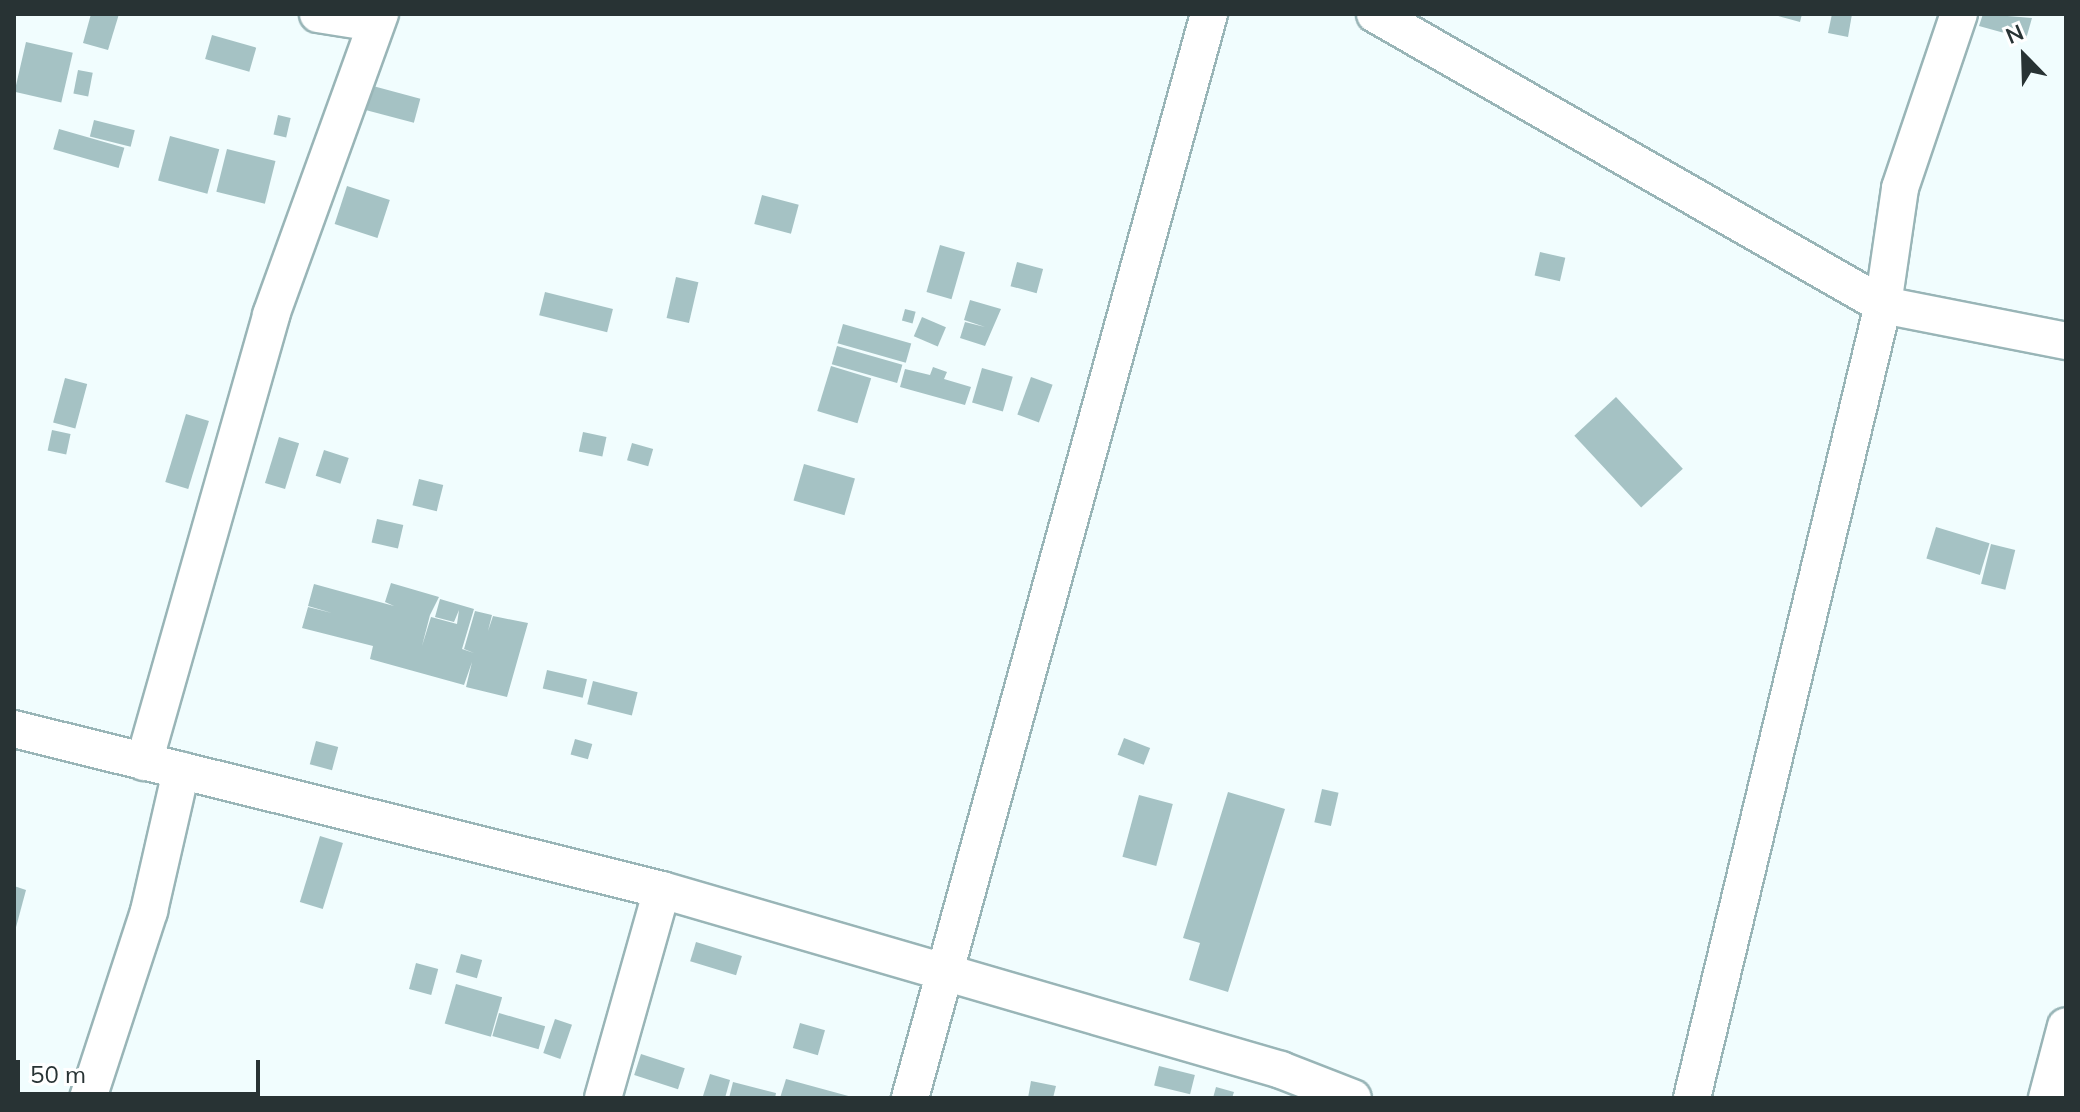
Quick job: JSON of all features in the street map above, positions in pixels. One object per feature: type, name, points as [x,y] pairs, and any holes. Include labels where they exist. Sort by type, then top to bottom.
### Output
[{"type":"street","points":[[144,762],[271,315],[377,18],[318,14]]},
{"type":"street","points":[[910,1098],[1209,14]]},
{"type":"street","points":[[1375,14],[1883,305],[2066,341]]},
{"type":"street","points":[[1692,1098],[1883,305],[1900,188],[1959,14]]},
{"type":"street","points":[[14,729],[662,890],[1281,1070],[1353,1098]]},
{"type":"street","points":[[88,1098],[149,911],[181,771]]},
{"type":"street","points":[[603,1098],[662,890]]},
{"type":"street","points":[[2047,1098],[2066,1026]]},
{"type":"building","points":[[91,14],[119,14],[108,50],[83,43]]},
{"type":"building","points":[[1771,14],[1802,14],[1800,22]]},
{"type":"building","points":[[1832,14],[1852,14],[1848,37],[1828,33]]},
{"type":"building","points":[[1983,14],[2032,18],[2026,39],[1979,26]]},
{"type":"building","points":[[212,35],[256,48],[249,72],[205,59]]},
{"type":"building","points":[[26,42],[73,53],[61,102],[15,92]]},
{"type":"building","points":[[78,70],[93,73],[88,96],[73,94]]},
{"type":"building","points":[[373,86],[420,99],[414,123],[367,110]]},
{"type":"building","points":[[278,115],[291,118],[286,137],[274,134]]},
{"type":"building","points":[[94,120],[135,130],[131,147],[90,136]]},
{"type":"building","points":[[59,129],[124,148],[119,168],[53,149]]},
{"type":"building","points":[[170,136],[219,149],[207,194],[158,180]]},
{"type":"building","points":[[227,149],[276,161],[265,204],[216,192]]},
{"type":"building","points":[[347,186],[390,200],[377,238],[335,224]]},
{"type":"building","points":[[762,195],[799,205],[791,234],[754,224]]},
{"type":"building","points":[[940,245],[965,252],[951,299],[926,292]]},
{"type":"building","points":[[1540,252],[1565,258],[1560,281],[1535,275]]},
{"type":"building","points":[[1017,262],[1043,269],[1037,293],[1011,286]]},
{"type":"building","points":[[676,277],[698,282],[689,323],[667,318]]},
{"type":"building","points":[[545,292],[613,309],[607,332],[539,315]]},
{"type":"building","points":[[970,300],[1001,309],[985,346],[960,338],[965,322],[985,327],[964,320]]},
{"type":"building","points":[[905,309],[916,312],[913,323],[902,321]]},
{"type":"building","points":[[922,317],[946,327],[938,346],[914,336]]},
{"type":"building","points":[[843,324],[911,344],[906,363],[837,343]]},
{"type":"building","points":[[837,346],[902,365],[897,383],[832,364]]},
{"type":"building","points":[[831,366],[871,378],[857,423],[817,411]]},
{"type":"building","points":[[933,367],[947,372],[944,379],[971,387],[965,405],[900,387],[905,369],[930,375]]},
{"type":"building","points":[[982,368],[1013,377],[1003,411],[972,403]]},
{"type":"building","points":[[1031,377],[1053,385],[1039,422],[1017,415]]},
{"type":"building","points":[[65,378],[87,384],[75,428],[53,422]]},
{"type":"building","points":[[1616,397],[1683,469],[1641,508],[1574,436]]},
{"type":"building","points":[[186,414],[209,421],[188,489],[165,482]]},
{"type":"building","points":[[52,430],[71,434],[66,454],[48,451]]},
{"type":"building","points":[[583,432],[606,437],[602,457],[579,452]]},
{"type":"building","points":[[279,437],[299,443],[285,489],[265,483]]},
{"type":"building","points":[[632,443],[653,449],[648,466],[627,460]]},
{"type":"building","points":[[324,450],[349,458],[340,484],[316,476]]},
{"type":"building","points":[[804,464],[855,479],[844,515],[794,501]]},
{"type":"building","points":[[419,479],[443,485],[437,511],[412,505]]},
{"type":"building","points":[[377,519],[403,525],[398,548],[372,542]]},
{"type":"building","points":[[1936,527],[1990,543],[1980,575],[1926,559]]},
{"type":"building","points":[[1991,544],[2015,550],[2005,590],[1981,584]]},
{"type":"building","points":[[391,583],[439,597],[430,615],[422,646],[431,617],[457,624],[459,610],[454,622],[435,617],[440,599],[474,609],[462,649],[474,653],[464,649],[475,611],[492,615],[488,631],[493,616],[528,623],[507,697],[466,687],[472,662],[464,685],[370,659],[373,646],[302,628],[308,607],[332,613],[308,606],[314,584],[394,606],[385,602]]},
{"type":"building","points":[[547,670],[587,679],[583,698],[543,689]]},
{"type":"building","points":[[593,681],[638,692],[632,715],[587,704]]},
{"type":"building","points":[[1124,738],[1150,748],[1144,765],[1118,755]]},
{"type":"building","points":[[575,739],[592,744],[588,759],[571,754]]},
{"type":"building","points":[[316,741],[338,747],[332,770],[310,764]]},
{"type":"building","points":[[1322,789],[1339,793],[1331,826],[1314,822]]},
{"type":"building","points":[[1228,792],[1285,809],[1228,992],[1189,980],[1200,943],[1183,938]]},
{"type":"building","points":[[1139,795],[1173,804],[1156,866],[1122,857]]},
{"type":"building","points":[[320,836],[343,843],[323,909],[300,902]]},
{"type":"building","points":[[14,886],[26,890],[15,931],[14,930]]},
{"type":"building","points":[[696,942],[742,956],[736,975],[690,961]]},
{"type":"building","points":[[461,954],[482,960],[477,978],[456,972]]},
{"type":"building","points":[[416,963],[438,969],[431,995],[409,989]]},
{"type":"building","points":[[456,984],[502,997],[491,1037],[445,1023]]},
{"type":"building","points":[[499,1013],[545,1026],[539,1049],[492,1036]]},
{"type":"building","points":[[555,1019],[572,1025],[560,1059],[543,1053]]},
{"type":"building","points":[[800,1023],[825,1030],[818,1055],[793,1048]]},
{"type":"building","points":[[641,1054],[685,1068],[678,1089],[634,1075]]},
{"type":"building","points":[[1159,1066],[1195,1075],[1190,1094],[1154,1085]]},
{"type":"building","points":[[710,1074],[730,1080],[725,1098],[703,1096]]},
{"type":"building","points":[[786,1079],[852,1097],[852,1098],[780,1098]]},
{"type":"building","points":[[1031,1081],[1056,1086],[1053,1098],[1028,1098]]},
{"type":"building","points":[[733,1082],[776,1093],[775,1098],[729,1098]]},
{"type":"building","points":[[1216,1087],[1234,1092],[1232,1098],[1213,1098]]}]
